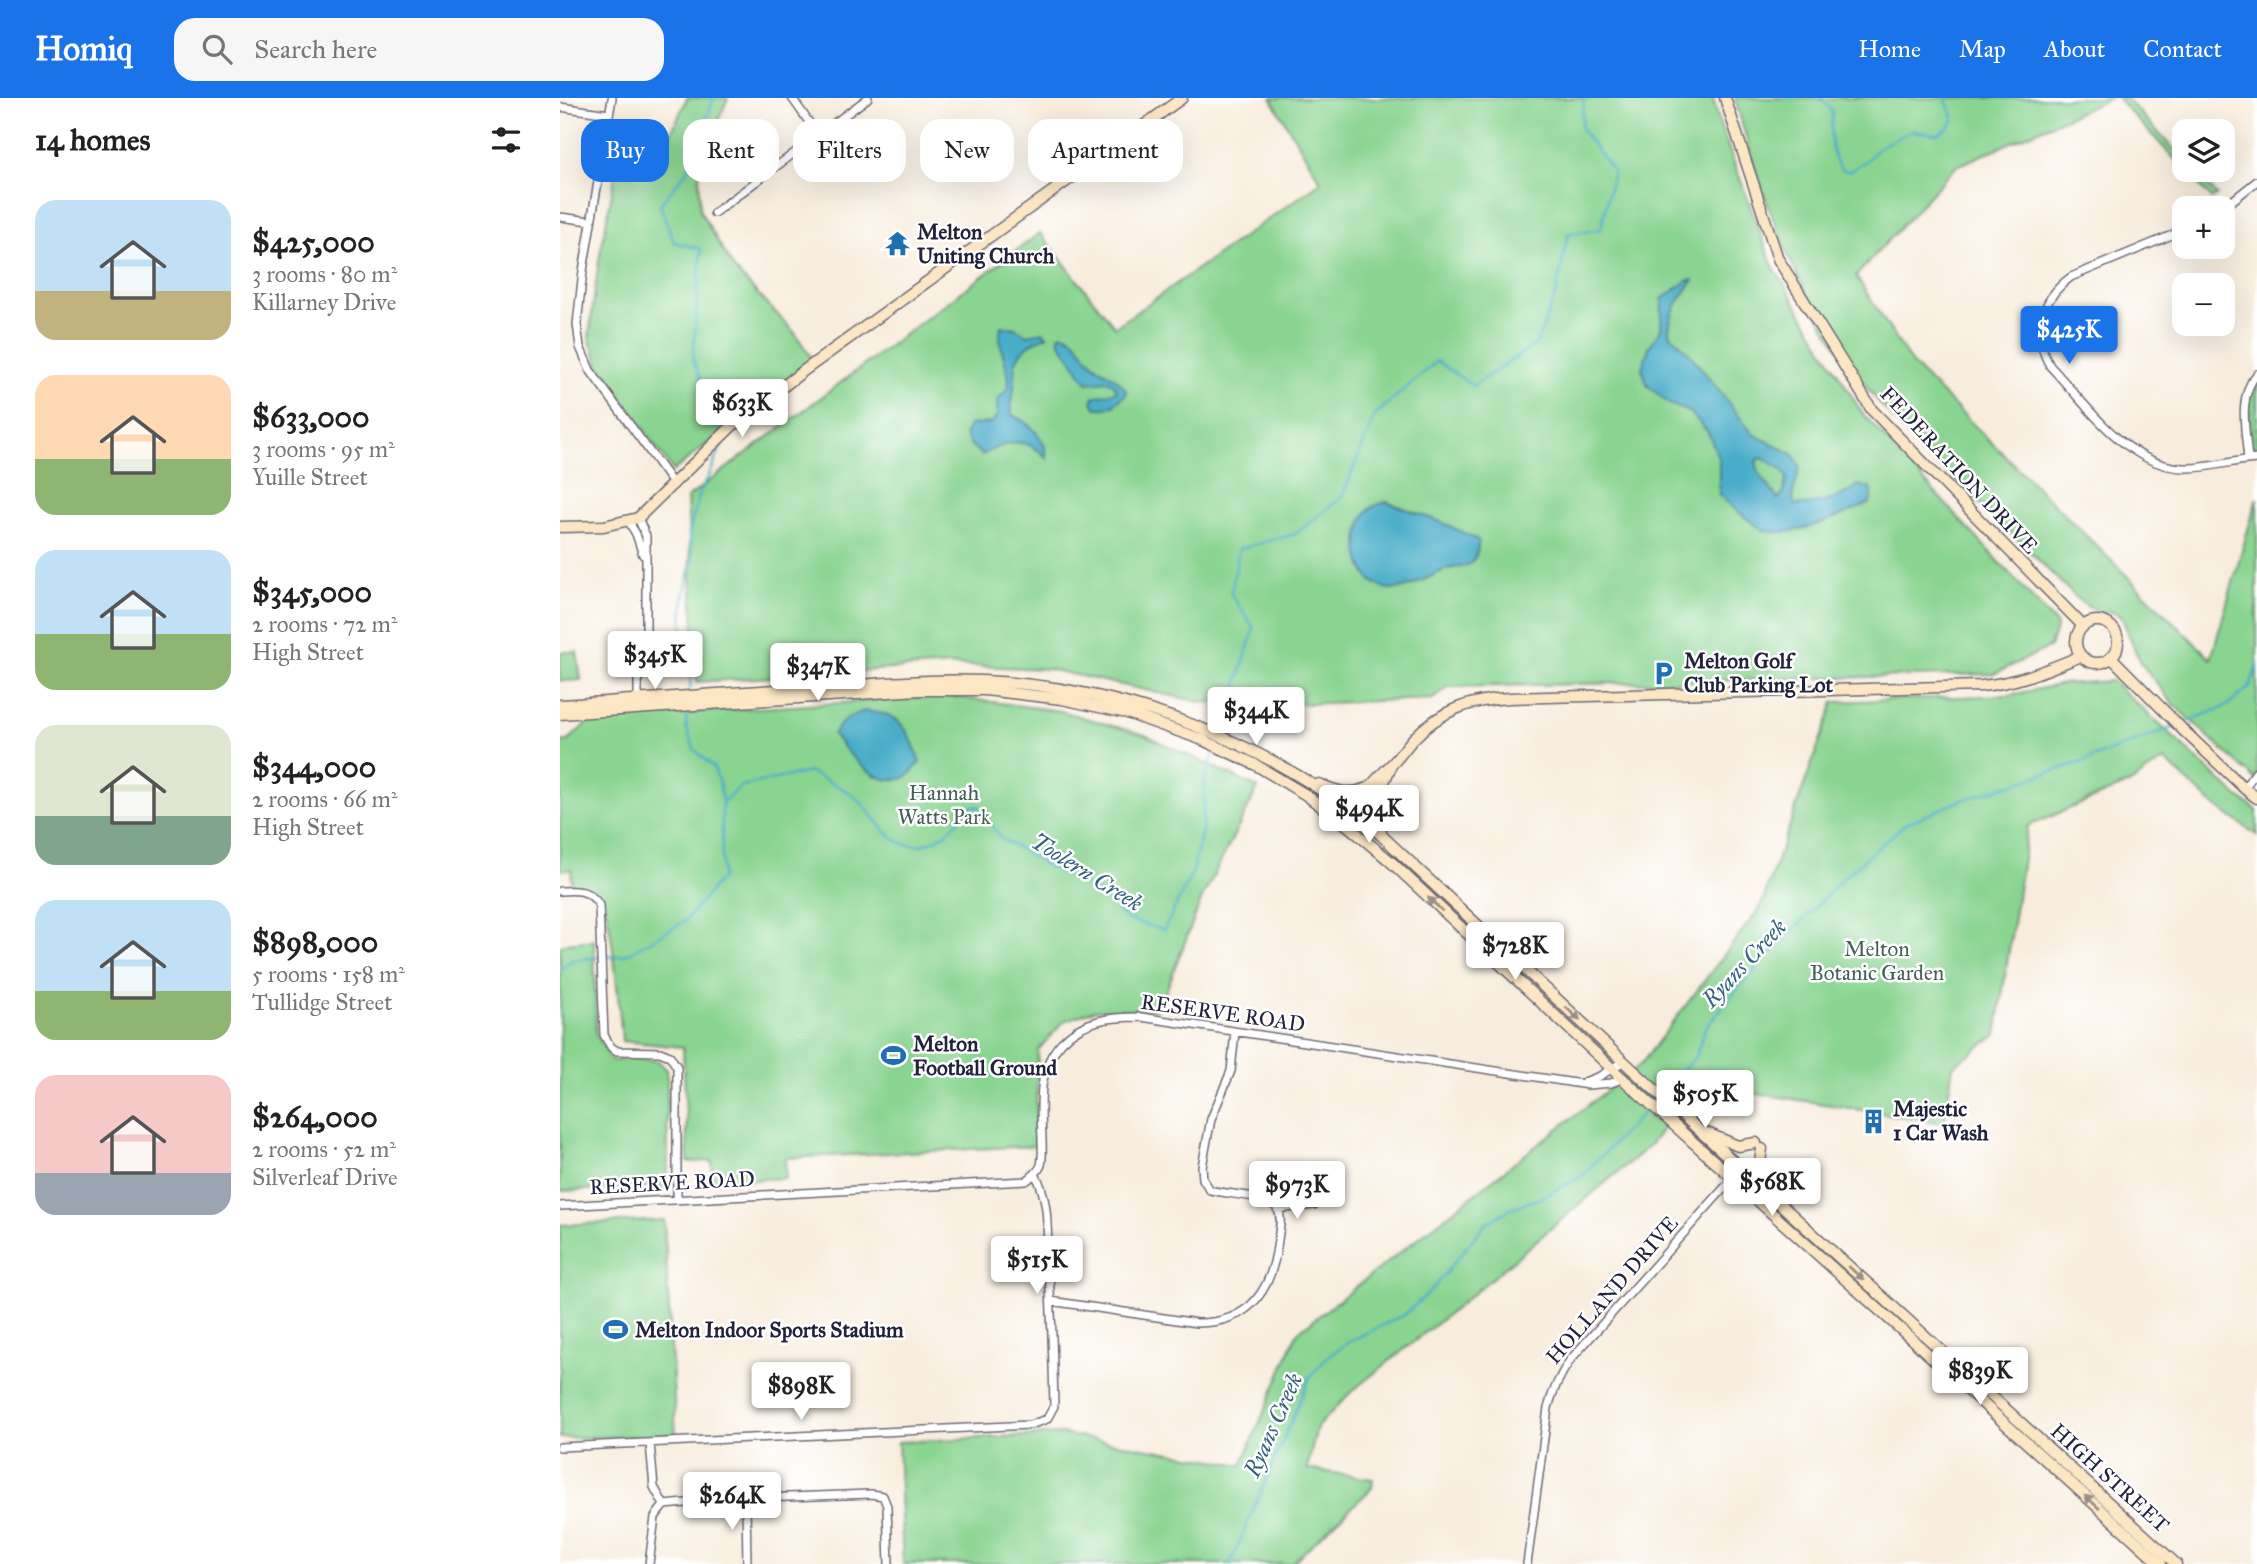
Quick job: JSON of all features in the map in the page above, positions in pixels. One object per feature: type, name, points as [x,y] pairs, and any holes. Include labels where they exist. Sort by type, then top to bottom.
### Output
[{"type":"main road","points":[[560,527],[604,526],[633,520],[674,485],[732,426],[802,372],[1182,98]]},
{"type":"main road","name":"FEDERATION DRIVE","points":[[1725,98],[1778,259],[1872,410],[2083,626]]},
{"type":"main road","points":[[2098,621],[2112,628],[2118,643],[2111,657],[2096,663],[2081,656],[2076,641],[2083,626],[2098,621]]},
{"type":"main road","points":[[1349,826],[1393,763],[1427,725],[1444,713],[1486,699],[1982,686],[2008,684],[2038,675],[2081,656]]},
{"type":"main road","points":[[2111,657],[2178,725],[2257,798]]},
{"type":"main road","name":"HIGH STREET","points":[[560,714],[638,704],[935,680],[984,681],[1041,687],[1114,700],[1158,713],[1278,766],[1356,815],[1381,835],[1624,1061],[1655,1098],[2161,1564]]},
{"type":"main road","name":"HIGH STREET","points":[[560,705],[638,704]]},
{"type":"main road","name":"HIGH STREET","points":[[1224,744],[1349,826],[1623,1079],[1698,1129],[1738,1173],[1760,1186],[2176,1564]]},
{"type":"main road","points":[[1278,766],[1338,791],[1355,793],[1374,789]]},
{"type":"main road","points":[[1374,789],[1381,835]]},
{"type":"main road","points":[[1698,1129],[1738,1146],[1759,1146],[1760,1186]]},
{"type":"street","points":[[612,98],[590,221],[577,324],[580,347],[590,370],[674,485]]},
{"type":"street","points":[[792,98],[807,119]]},
{"type":"street","points":[[840,119],[868,98]]},
{"type":"street","points":[[560,107],[609,114]]},
{"type":"street","points":[[714,213],[793,154]]},
{"type":"street","points":[[2235,199],[2257,181]]},
{"type":"street","points":[[560,217],[590,221]]},
{"type":"street","points":[[2172,235],[2071,277],[2062,284],[2048,300],[2040,324],[2044,355],[2050,366],[2106,427],[2140,456],[2166,466],[2186,468],[2253,459],[2245,401],[2247,388],[2257,374]]},
{"type":"street","points":[[633,520],[645,559],[646,645],[638,674],[638,704]]},
{"type":"street","points":[[2244,788],[2257,771]]},
{"type":"street","points":[[560,891],[579,890],[594,898],[598,905],[604,1035],[611,1047],[617,1051],[660,1052],[670,1056],[677,1067],[677,1200]]},
{"type":"street","name":"RESERVE ROAD","points":[[560,1206],[1027,1181],[1040,1167],[1042,1157],[1042,1079],[1049,1060],[1071,1034],[1102,1019],[1140,1017],[1581,1083],[1604,1084],[1623,1079],[1634,1071]]},
{"type":"street","points":[[1051,1301],[1197,1324],[1218,1323],[1239,1314],[1254,1302],[1268,1283],[1275,1264],[1280,1220],[1277,1209],[1265,1199],[1210,1190],[1203,1179],[1202,1167],[1210,1119],[1231,1071],[1235,1032]]},
{"type":"street","points":[[1581,1083],[1624,1061]]},
{"type":"street","name":"HOLLAND DRIVE","points":[[1527,1564],[1548,1408],[1561,1374],[1580,1349],[1738,1173]]},
{"type":"street","points":[[560,1447],[1030,1425],[1046,1419],[1054,1406],[1051,1301],[1045,1203],[1042,1185],[1035,1174]]},
{"type":"street","points":[[1277,1209],[1314,1205]]},
{"type":"street","points":[[650,1443],[654,1487],[664,1505]]},
{"type":"street","points":[[649,1564],[655,1517],[664,1505],[729,1499],[746,1501],[761,1498],[871,1494],[883,1496],[887,1506],[889,1564]]},
{"type":"street","points":[[746,1501],[747,1564]]},
{"type":"green space","points":[[687,98],[728,98],[719,119],[683,119],[683,182],[699,182],[700,211],[734,269],[794,332],[813,360],[673,471],[599,365],[589,338],[599,260],[614,182],[669,182],[669,138]]},
{"type":"green space","points":[[1271,98],[1713,98],[1720,125],[1772,264],[1862,413],[2057,625],[2050,647],[1994,674],[1448,687],[1433,699],[1241,706],[1196,701],[1048,669],[949,665],[697,682],[687,498],[1040,233],[1115,327],[1321,182]]},
{"type":"green space","points":[[1735,98],[2111,98],[1955,167],[1856,276],[1912,364],[2211,659],[2257,498],[2257,781],[2174,705],[2140,662],[2122,618],[2112,612],[2091,608],[2078,599],[1914,440],[1871,393],[1835,343],[1788,255],[1753,162]]},
{"type":"green space","points":[[2117,98],[2126,98],[2172,147],[2172,156]]},
{"type":"green space","points":[[2196,182],[2205,182],[2217,195],[2209,196]]},
{"type":"green space","points":[[2257,378],[2257,448],[2252,448],[2248,393]]},
{"type":"green space","points":[[560,652],[577,652],[581,680],[560,681]]},
{"type":"green space","name":"Melton Botanic Garden","points":[[2112,681],[2236,795],[2257,810],[2257,835],[2214,805],[2164,760],[2130,783],[2028,826],[1996,1035],[1953,1066],[1944,1123],[1698,1084],[1650,1145],[1461,1304],[1352,1391],[1317,1427],[1307,1469],[1373,1479],[1372,1488],[1291,1564],[903,1564],[898,1442],[1062,1434],[1242,1465],[1297,1333],[1641,1064],[1760,908],[1834,702],[2010,695],[2063,684]]},
{"type":"green space","name":"Hannah Watts Park","points":[[947,696],[1060,711],[1145,735],[1258,788],[1202,898],[1159,1009],[1094,1010],[1064,1021],[1038,1050],[1035,1146],[785,1158],[786,1178],[713,1182],[712,1161],[688,1162],[683,1047],[622,1041],[606,908],[596,893],[572,886],[571,869],[560,870],[560,742],[568,741],[591,719]]},
{"type":"green space","points":[[594,940],[596,1034],[612,1061],[632,1058],[658,1061],[667,1070],[668,1187],[560,1191],[560,947],[567,943]]},
{"type":"green space","name":"Melton Indoor Sports Stadium","points":[[664,1220],[676,1435],[560,1438],[560,1225]]},
{"type":"water","points":[[1688,280],[1694,280],[1673,311],[1669,333],[1689,353],[1753,434],[1793,454],[1800,466],[1793,493],[1794,505],[1828,501],[1844,495],[1858,485],[1870,488],[1870,503],[1816,525],[1773,532],[1756,525],[1719,495],[1719,459],[1708,432],[1690,412],[1669,404],[1647,385],[1642,368],[1649,347],[1661,329],[1662,299]],"holes":[[[1762,458],[1780,468],[1787,477],[1783,493],[1778,499],[1759,473],[1756,461]]]},
{"type":"water","points":[[1001,326],[1015,328],[1027,335],[1044,332],[1047,336],[1027,347],[1016,360],[1011,408],[1012,415],[1025,422],[1040,438],[1047,458],[1039,450],[1023,443],[1008,444],[982,455],[965,435],[969,425],[992,423],[997,415],[997,400],[1008,387]]},
{"type":"water","points":[[1059,335],[1074,339],[1090,360],[1117,380],[1127,393],[1109,407],[1095,407],[1092,402],[1094,397],[1117,391],[1116,387],[1109,381],[1087,383],[1059,341]]},
{"type":"water","points":[[1387,502],[1441,522],[1478,540],[1474,560],[1467,565],[1447,569],[1402,588],[1386,588],[1376,584],[1369,578],[1360,561],[1361,524],[1372,507]]},
{"type":"water","points":[[864,711],[888,715],[905,728],[920,763],[909,775],[887,779],[876,775],[865,769],[833,734],[845,719]]},
{"type":"waterway","points":[[714,98],[688,169],[660,205],[674,242],[701,249],[693,360],[717,418],[719,430]]},
{"type":"waterway","name":"Toolern Creek","points":[[1231,704],[1254,628],[1231,594],[1239,549],[1295,534],[1342,497],[1375,415],[1437,361],[1473,386],[1536,344],[1556,294],[1568,234],[1601,229],[1613,171],[1581,129],[1584,98]]},
{"type":"waterway","name":"Toolern Creek","points":[[1783,98],[1797,98]]},
{"type":"waterway","name":"Toolern Creek","points":[[1817,98],[1824,101],[1832,111],[1831,142],[1837,163],[1842,170],[1850,171],[1867,160],[1879,147],[1912,131],[1938,134],[1949,127],[1954,119],[1945,98]]},
{"type":"waterway","points":[[690,688],[682,618],[684,595],[693,559],[689,533],[700,492],[721,446]]},
{"type":"waterway","name":"Ryans Creek","points":[[2183,723],[2227,706],[2250,687],[2257,665]]},
{"type":"waterway","points":[[687,711],[686,726],[694,749],[714,768],[722,802]]},
{"type":"waterway","name":"Toolern Creek","points":[[1222,732],[1229,712]]},
{"type":"waterway","name":"Ryans Creek","points":[[1662,1093],[1696,1056],[1705,1028],[1741,985],[1844,877],[1905,824],[1965,799],[2079,763],[2174,727]]},
{"type":"waterway","name":"Toolern Creek","points":[[560,970],[572,960],[625,955],[685,921],[722,877],[722,803],[741,786],[810,772],[854,796],[887,833],[909,845],[932,842],[952,828],[968,808],[978,806],[1001,838],[1047,866],[1100,893],[1128,920],[1164,930],[1192,873],[1202,831],[1205,778],[1216,748]]},
{"type":"waterway","name":"Ryans Creek","points":[[1230,1564],[1310,1377],[1327,1357],[1350,1341],[1404,1315],[1430,1292],[1486,1223],[1582,1176],[1648,1108]]},
{"type":"place","name":"Melton Uniting Church","points":[[897,244]]},
{"type":"place","name":"Melton Golf Club Parking Lot","points":[[1664,673]]},
{"type":"place","name":"Melton Football Ground","points":[[893,1056]]},
{"type":"place","name":"Majestic 1 Car Wash","points":[[1873,1121]]},
{"type":"place","name":"Melton Indoor Sports Stadium","points":[[615,1330]]}]
